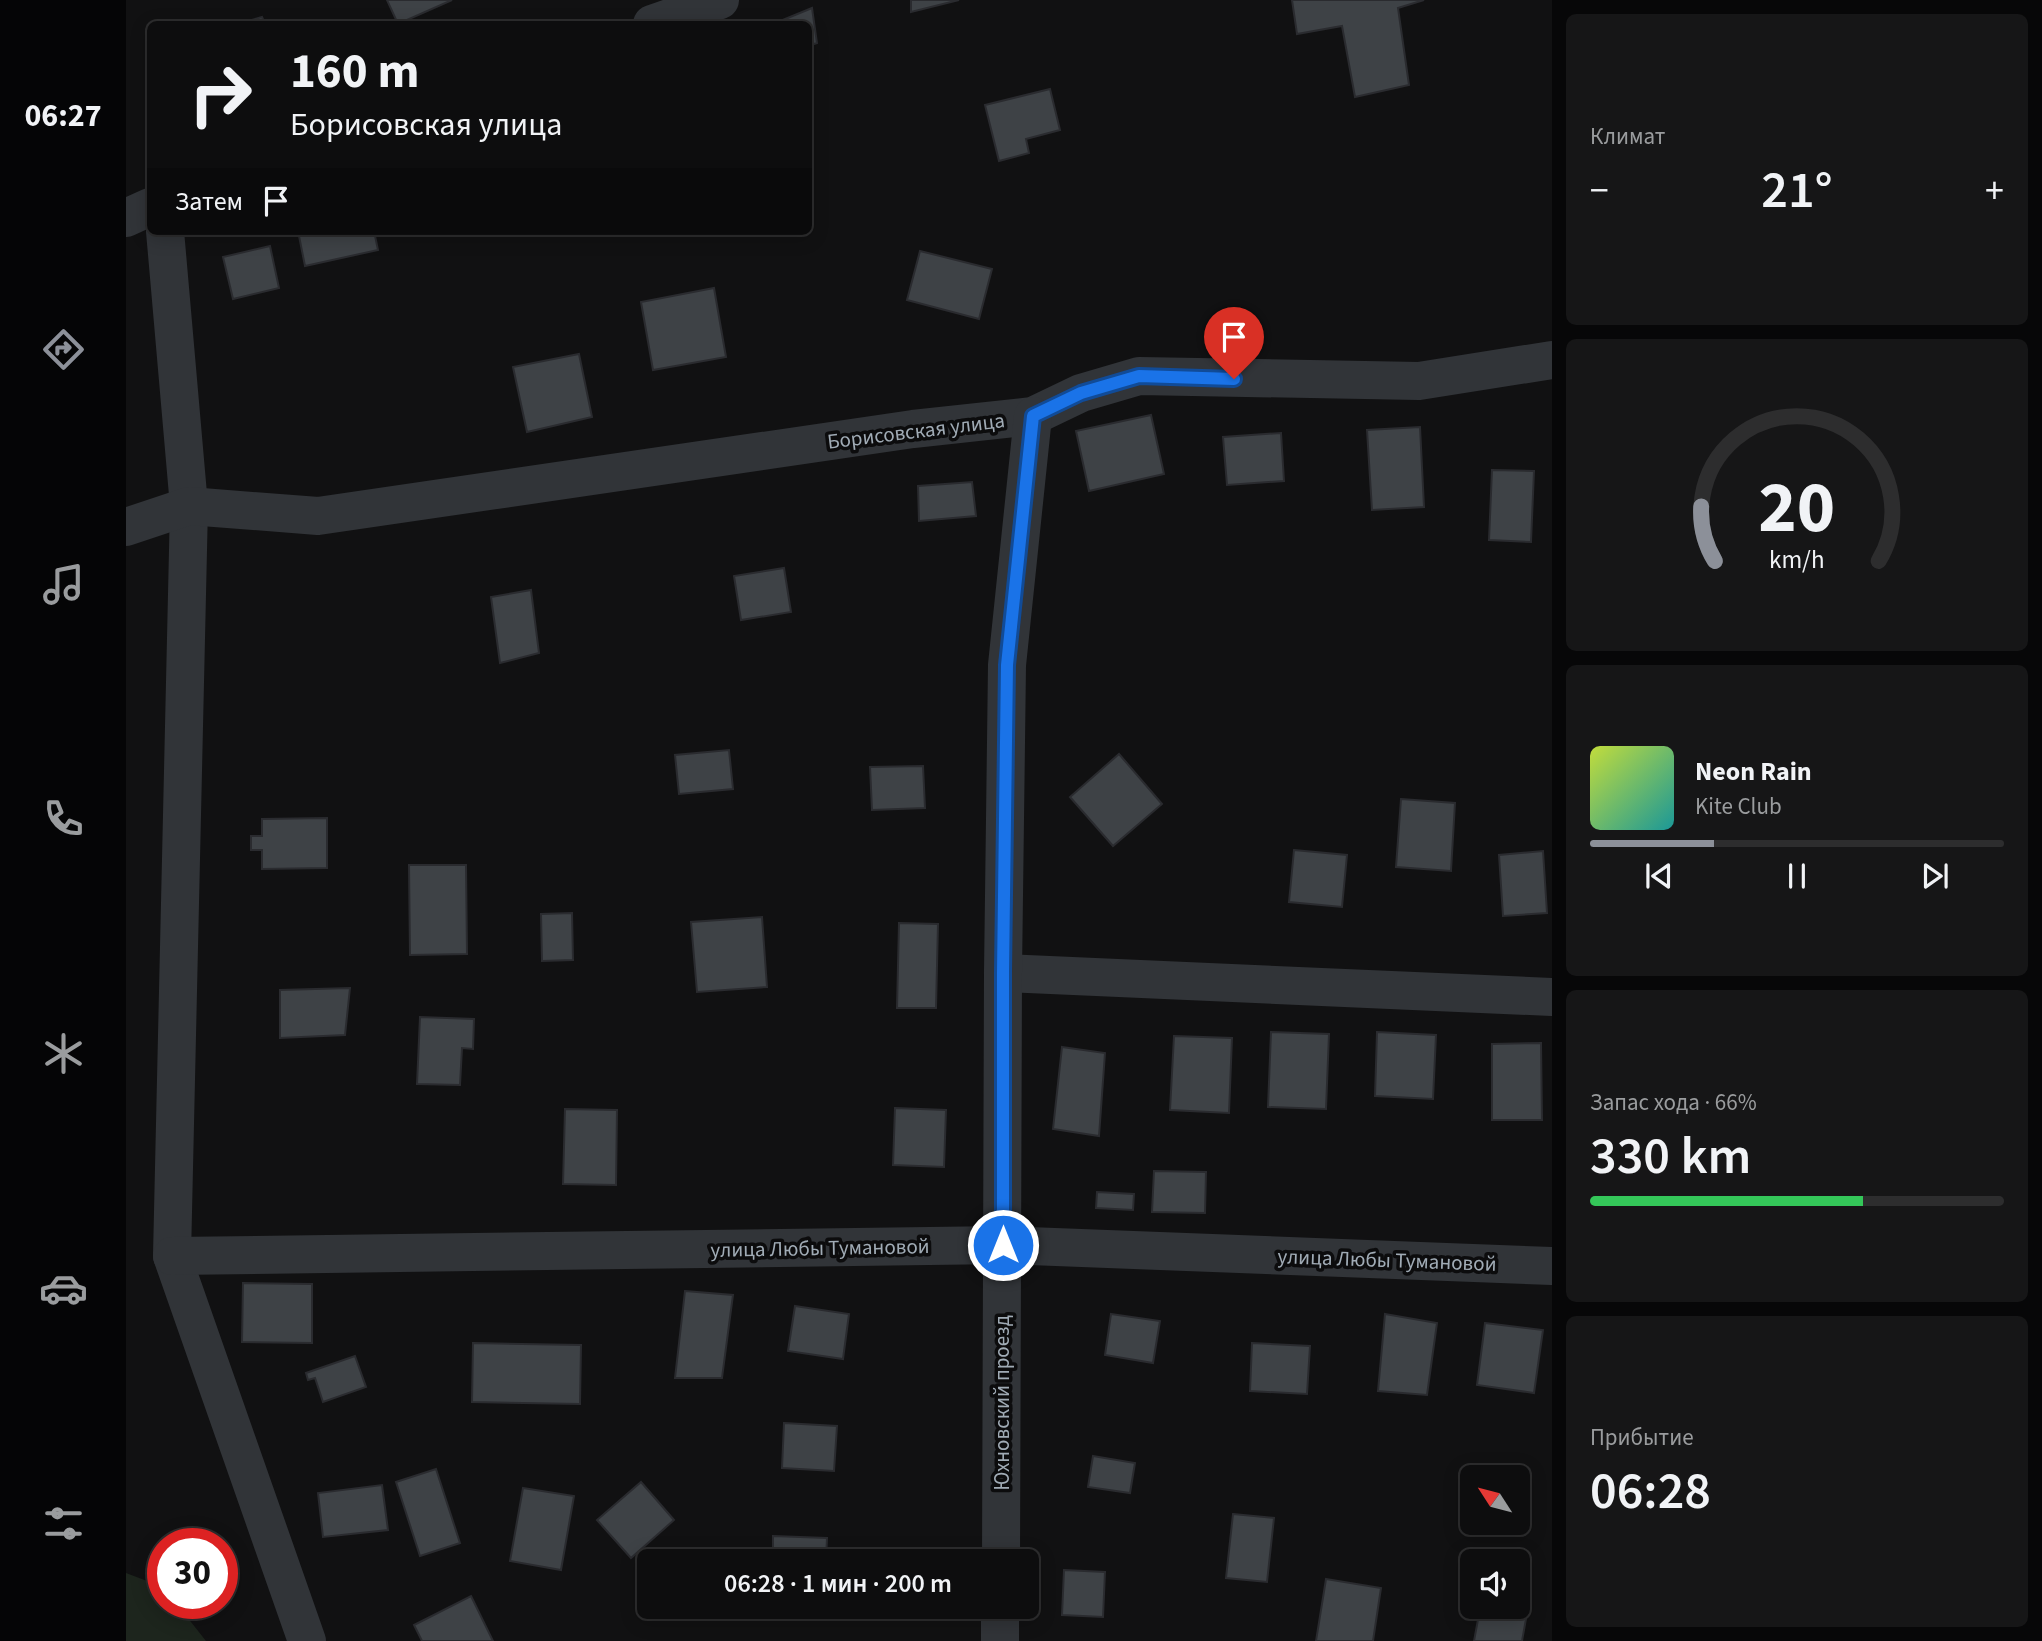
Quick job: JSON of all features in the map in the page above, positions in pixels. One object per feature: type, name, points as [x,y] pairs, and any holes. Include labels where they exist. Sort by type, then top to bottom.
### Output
[{"type":"street","points":[[660,21],[720,0]]},
{"type":"street","points":[[126,218],[147,208]]},
{"type":"street","points":[[165,235],[189,506],[172,1256],[307,1641]]},
{"type":"street","name":"Борисовская улица","points":[[189,506],[318,516],[913,429],[1033,416],[1081,393],[1139,376],[1419,381],[1552,360]]},
{"type":"street","name":"Юхновский проезд","points":[[1001,1549],[1007,665],[1033,416]]},
{"type":"street","points":[[126,527],[189,506]]},
{"type":"street","points":[[1003,973],[1552,997]]},
{"type":"street","name":"улица Любы Тумановой","points":[[172,1256],[1003,1245],[1552,1266]]},
{"type":"street","points":[[1000,1619],[1000,1641]]},
{"type":"shaded area","points":[[126,1573],[147,1581],[147,1619],[189,1619],[206,1641],[126,1641]]},
{"type":"building","points":[[387,0],[452,0],[405,21],[397,21]]},
{"type":"building","points":[[911,0],[959,0],[911,12]]},
{"type":"building","points":[[1292,0],[1424,0],[1398,8],[1409,85],[1355,97],[1342,26],[1297,34]]},
{"type":"building","points":[[812,8],[817,43],[812,45],[812,21],[780,21]]},
{"type":"building","points":[[262,17],[264,21],[248,21]]},
{"type":"building","points":[[1050,89],[1060,130],[1026,139],[1029,153],[999,161],[985,105]]},
{"type":"building","points":[[299,235],[375,235],[378,250],[305,266]]},
{"type":"building","points":[[270,246],[279,288],[233,299],[223,257]]},
{"type":"building","points":[[920,251],[992,269],[979,319],[907,300]]},
{"type":"building","points":[[714,288],[726,357],[653,370],[641,302]]},
{"type":"building","points":[[579,354],[592,417],[527,432],[513,367]]},
{"type":"building","points":[[1151,415],[1164,474],[1089,491],[1076,431]]},
{"type":"building","points":[[1420,427],[1424,507],[1372,510],[1367,430]]},
{"type":"building","points":[[1281,433],[1284,481],[1227,485],[1223,437]]},
{"type":"building","points":[[1492,470],[1534,471],[1531,542],[1489,540]]},
{"type":"building","points":[[972,482],[976,516],[919,521],[918,486]]},
{"type":"building","points":[[784,568],[791,612],[741,620],[734,576]]},
{"type":"building","points":[[531,590],[539,653],[500,663],[491,597]]},
{"type":"building","points":[[729,750],[733,789],[679,794],[675,755]]},
{"type":"building","points":[[1119,754],[1162,804],[1113,846],[1070,797]]},
{"type":"building","points":[[923,766],[925,808],[872,810],[870,767]]},
{"type":"building","points":[[1401,799],[1455,803],[1451,871],[1396,867]]},
{"type":"building","points":[[327,818],[327,868],[262,869],[262,850],[251,850],[251,836],[262,836],[262,819]]},
{"type":"building","points":[[1294,850],[1347,855],[1342,907],[1289,902]]},
{"type":"building","points":[[1543,851],[1547,913],[1503,916],[1499,855]]},
{"type":"building","points":[[409,865],[466,865],[467,954],[410,955]]},
{"type":"building","points":[[572,913],[573,960],[542,961],[541,914]]},
{"type":"building","points":[[762,917],[767,987],[697,992],[691,922]]},
{"type":"building","points":[[899,923],[938,924],[936,1008],[897,1008]]},
{"type":"building","points":[[350,988],[345,1035],[280,1038],[280,990]]},
{"type":"building","points":[[420,1017],[474,1019],[473,1049],[462,1048],[460,1085],[417,1084]]},
{"type":"building","points":[[1271,1032],[1329,1034],[1326,1109],[1268,1107]]},
{"type":"building","points":[[1377,1032],[1436,1035],[1433,1099],[1375,1096]]},
{"type":"building","points":[[1174,1036],[1232,1038],[1229,1113],[1170,1110]]},
{"type":"building","points":[[1541,1043],[1542,1120],[1492,1120],[1492,1044]]},
{"type":"building","points":[[1062,1047],[1105,1053],[1099,1136],[1053,1129]]},
{"type":"building","points":[[895,1108],[946,1110],[944,1167],[893,1165]]},
{"type":"building","points":[[565,1109],[617,1110],[616,1185],[563,1184]]},
{"type":"building","points":[[1154,1171],[1206,1172],[1205,1213],[1152,1212]]},
{"type":"building","points":[[1097,1192],[1134,1194],[1133,1210],[1096,1208]]},
{"type":"building","points":[[243,1283],[312,1284],[312,1343],[242,1342]]},
{"type":"building","points":[[685,1291],[733,1295],[722,1378],[675,1378]]},
{"type":"building","points":[[795,1306],[849,1314],[843,1359],[788,1351]]},
{"type":"building","points":[[1111,1314],[1160,1321],[1153,1363],[1105,1355]]},
{"type":"building","points":[[1385,1314],[1437,1323],[1427,1395],[1378,1391]]},
{"type":"building","points":[[1485,1323],[1543,1330],[1534,1393],[1477,1385]]},
{"type":"building","points":[[473,1343],[581,1345],[580,1404],[472,1402]]},
{"type":"building","points":[[1252,1343],[1310,1346],[1307,1394],[1250,1391]]},
{"type":"building","points":[[355,1356],[366,1387],[323,1402],[315,1378],[308,1380],[306,1373]]},
{"type":"building","points":[[784,1423],[837,1426],[834,1471],[782,1468]]},
{"type":"building","points":[[1093,1456],[1135,1463],[1130,1493],[1088,1487]]},
{"type":"building","points":[[436,1469],[460,1543],[420,1556],[396,1482]]},
{"type":"building","points":[[641,1482],[674,1520],[641,1549],[637,1549],[631,1558],[597,1520]]},
{"type":"building","points":[[382,1485],[388,1530],[323,1537],[318,1493]]},
{"type":"building","points":[[523,1488],[574,1496],[561,1570],[510,1561]]},
{"type":"building","points":[[1233,1514],[1274,1518],[1267,1582],[1226,1578]]},
{"type":"building","points":[[773,1536],[827,1538],[827,1549],[773,1549]]},
{"type":"building","points":[[1064,1570],[1105,1572],[1103,1617],[1062,1615]]},
{"type":"building","points":[[1326,1579],[1381,1588],[1373,1641],[1316,1641]]},
{"type":"building","points":[[471,1596],[493,1641],[422,1641],[414,1625]]},
{"type":"building","points":[[1478,1619],[1526,1619],[1522,1641],[1474,1641]]},
{"type":"route","points":[[1003,1245],[1007,665],[1033,416],[1081,393],[1139,376],[1234,379]]}]
